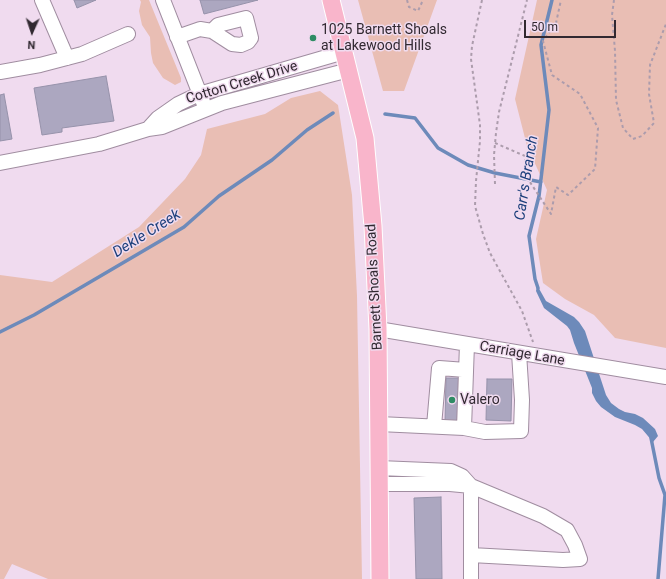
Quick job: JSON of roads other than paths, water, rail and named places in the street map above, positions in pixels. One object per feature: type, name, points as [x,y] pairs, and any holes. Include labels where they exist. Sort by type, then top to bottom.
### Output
[{"type":"main road","name":"Barnett Shoals Road","points":[[331,0],[365,138],[373,226],[378,329],[380,579]]},
{"type":"street","points":[[42,0],[67,58]]},
{"type":"street","points":[[163,0],[205,109]]},
{"type":"street","points":[[177,37],[200,29],[212,31]]},
{"type":"street","points":[[0,72],[40,65],[82,54],[128,34]]},
{"type":"street","name":"Cotton Creek Drive","points":[[148,129],[158,118],[178,104],[200,94],[344,52]]},
{"type":"street","name":"Cotton Creek Drive","points":[[0,163],[98,144],[148,129],[162,127],[222,103],[349,70]]},
{"type":"street","name":"Carriage Lane","points":[[378,329],[666,377]]},
{"type":"street","points":[[464,428],[467,344]]},
{"type":"street","points":[[379,424],[464,428],[485,432],[521,431],[525,354]]},
{"type":"street","points":[[434,426],[438,368],[466,370]]},
{"type":"street","points":[[379,476],[441,477],[471,486],[543,516],[567,530],[580,559],[563,560],[471,555]]},
{"type":"street","points":[[471,486],[471,579]]},
{"type":"water","points":[[537,285],[546,301],[574,317],[579,322],[585,331],[606,395],[611,403],[619,409],[643,418],[655,429],[658,436],[653,442],[642,429],[615,417],[601,407],[596,401],[570,330],[544,308],[536,291]]},
{"type":"waterway","name":"Carr's Branch","points":[[538,288],[535,279],[529,236],[539,196],[549,110],[541,45],[552,0]]},
{"type":"waterway","name":"Dekle Creek","points":[[0,332],[34,315],[184,227],[219,196],[272,160],[307,130],[333,113]]},
{"type":"waterway","points":[[385,114],[415,118],[438,148],[468,165],[495,173],[541,182]]},
{"type":"waterway","name":"Carr's Branch","points":[[651,438],[659,478],[665,495],[658,579]]},
{"type":"place","name":"1025 Barnett Shoals at Lakewood Hills","points":[[313,38]]},
{"type":"place","name":"Valero","points":[[452,400]]}]
